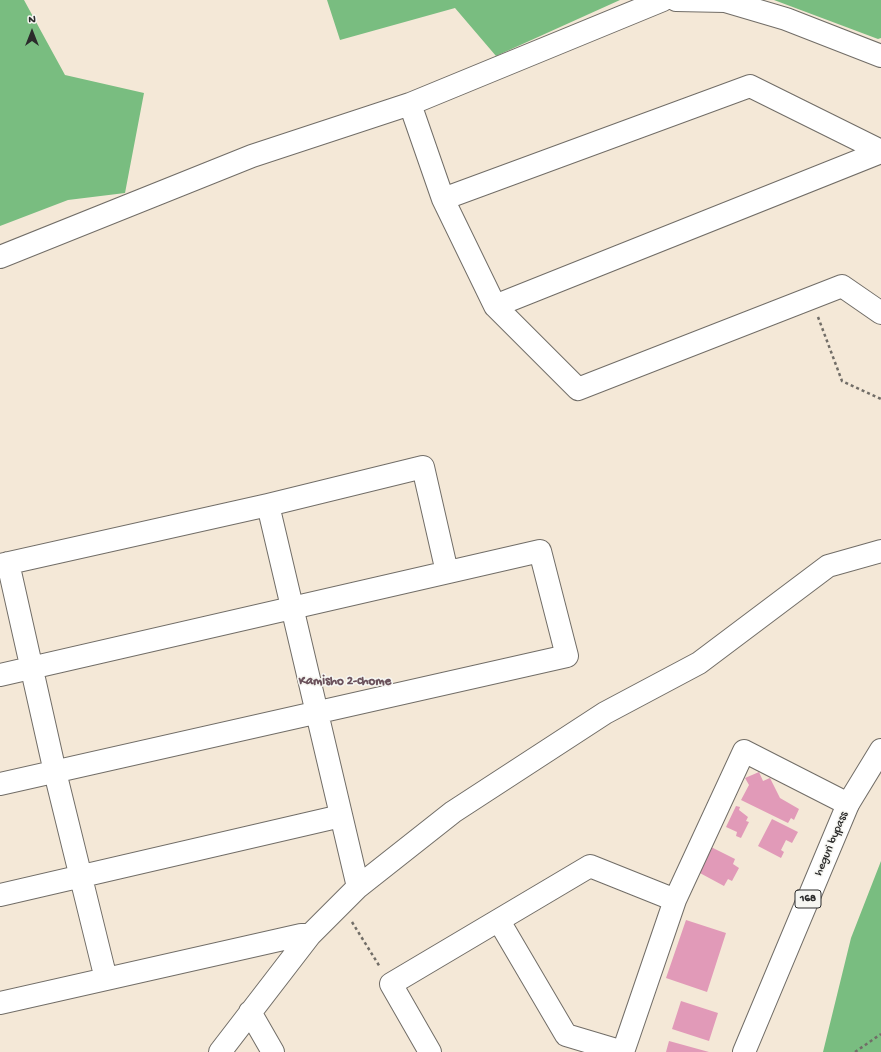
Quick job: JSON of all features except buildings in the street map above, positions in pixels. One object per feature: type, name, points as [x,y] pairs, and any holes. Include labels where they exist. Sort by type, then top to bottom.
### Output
[{"type":"main road","points":[[0,257],[252,156],[410,104],[662,0]]},
{"type":"main road","points":[[676,0],[725,1],[786,19],[881,56]]},
{"type":"main road","points":[[443,199],[750,86],[881,152]]},
{"type":"main road","points":[[410,104],[443,199],[495,306],[578,389],[842,286],[878,306]]},
{"type":"main road","points":[[495,306],[881,152]]},
{"type":"main road","points":[[106,979],[55,772],[32,668],[4,564],[268,505],[422,467],[448,572]]},
{"type":"main road","points":[[268,505],[358,887]]},
{"type":"main road","points":[[0,676],[540,551],[567,656],[0,784]]},
{"type":"main road","points":[[220,1052],[310,935],[358,887],[453,812],[605,713],[700,662],[828,566],[881,551]]},
{"type":"main road","name":"heguri bypass","points":[[744,1052],[848,804],[881,750]]},
{"type":"main road","points":[[499,921],[566,1035],[623,1052],[675,900],[744,751],[848,804]]},
{"type":"main road","points":[[0,894],[341,816]]},
{"type":"main road","points":[[430,1052],[390,984],[590,866],[675,900]]},
{"type":"main road","points":[[0,1003],[301,935],[310,935]]},
{"type":"main road","points":[[250,1012],[273,1052]]},
{"type":"path","points":[[811,298],[842,381],[881,399]]},
{"type":"path","points":[[341,904],[390,984]]},
{"type":"path","points":[[855,1052],[881,1034]]},
{"type":"green space","points":[[0,0],[24,0],[65,75],[144,93],[125,193],[68,200],[0,226]]},
{"type":"green space","points":[[327,0],[620,0],[496,56],[455,8],[340,40]]},
{"type":"green space","points":[[774,0],[881,0],[881,38],[878,39]]},
{"type":"green space","points":[[881,861],[881,1052],[823,1052],[851,938]]},
{"type":"district","name":"Kamisho 2-chome","points":[[345,682]]}]
